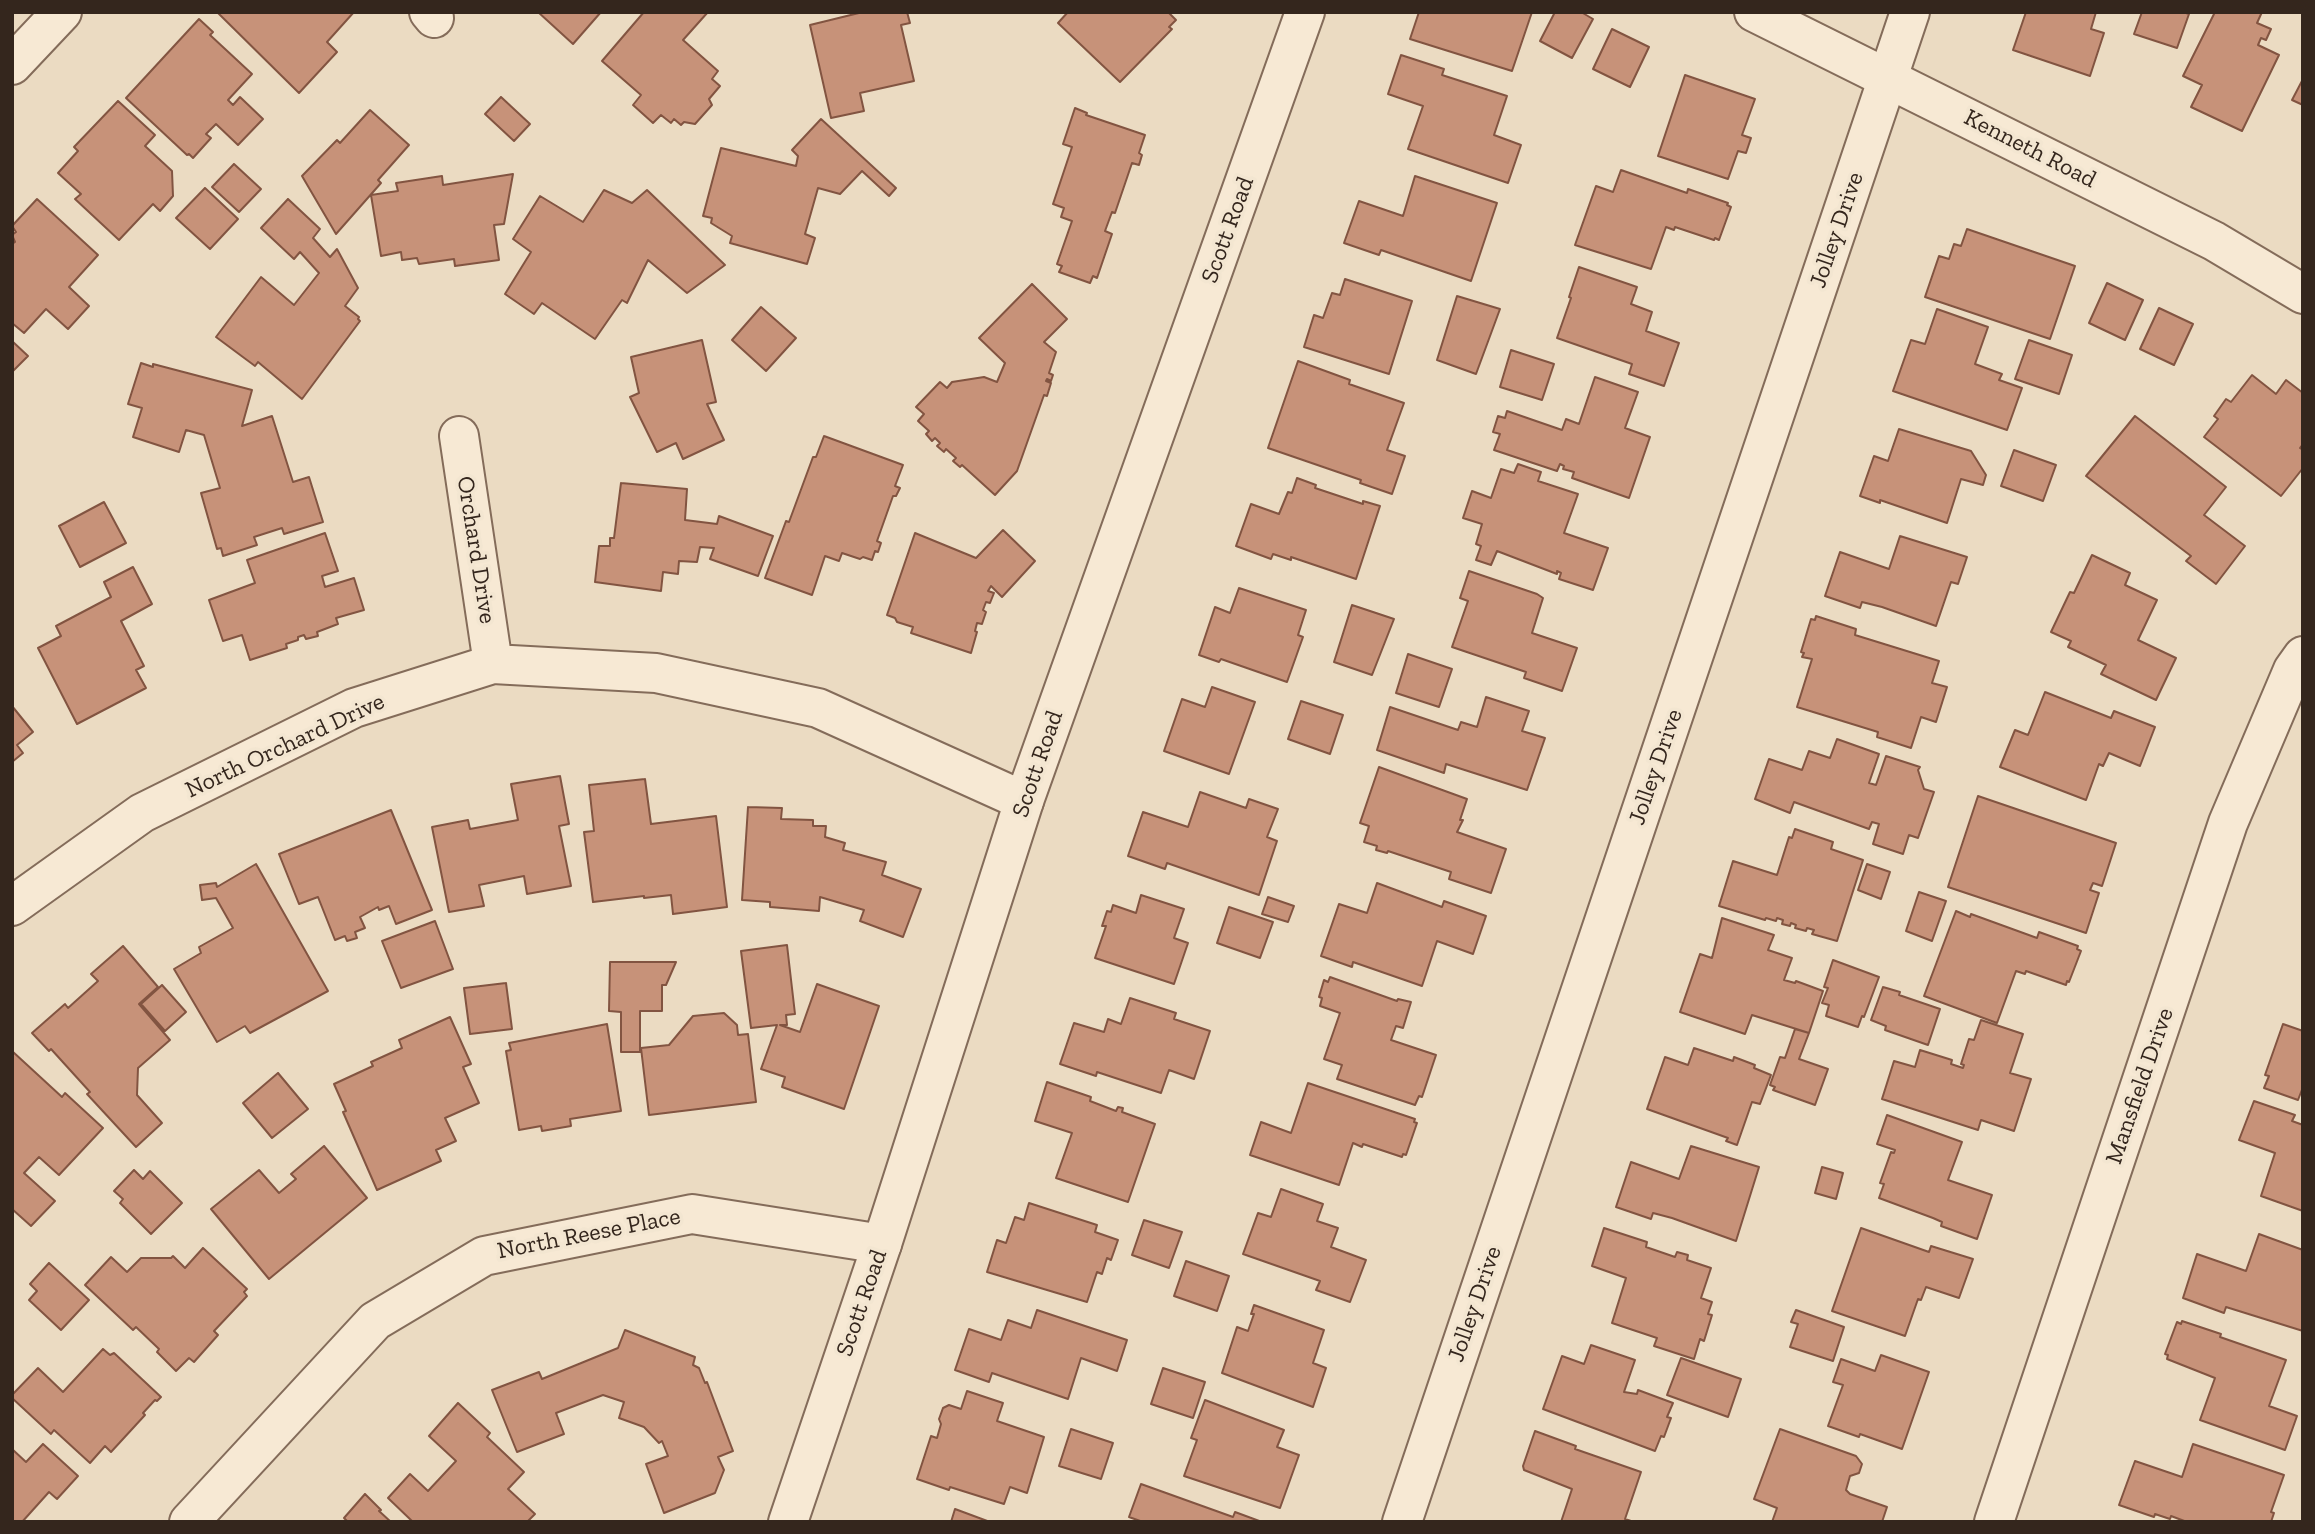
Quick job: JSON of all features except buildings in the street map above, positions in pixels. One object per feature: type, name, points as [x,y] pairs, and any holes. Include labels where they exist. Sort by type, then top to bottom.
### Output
[{"type":"street","points":[[12,65],[62,12]]},
{"type":"street","name":"Scott Road","points":[[788,1522],[882,1244],[1024,801],[1306,12]]},
{"type":"street","name":"Kenneth Road","points":[[1754,12],[2214,241],[2303,294]]},
{"type":"street","name":"Jolley Drive","points":[[1402,1522],[1910,12]]},
{"type":"street","name":"Orchard Drive","points":[[459,436],[493,664]]},
{"type":"street","name":"Mansfield Drive","points":[[1994,1522],[2228,824],[2293,670],[2303,656]]},
{"type":"street","name":"North Orchard Drive","points":[[12,906],[142,813],[354,708],[493,664],[656,673],[818,708],[1024,801]]},
{"type":"street","name":"North Reese Place","points":[[189,1522],[375,1321],[484,1256],[692,1214],[882,1244]]}]
